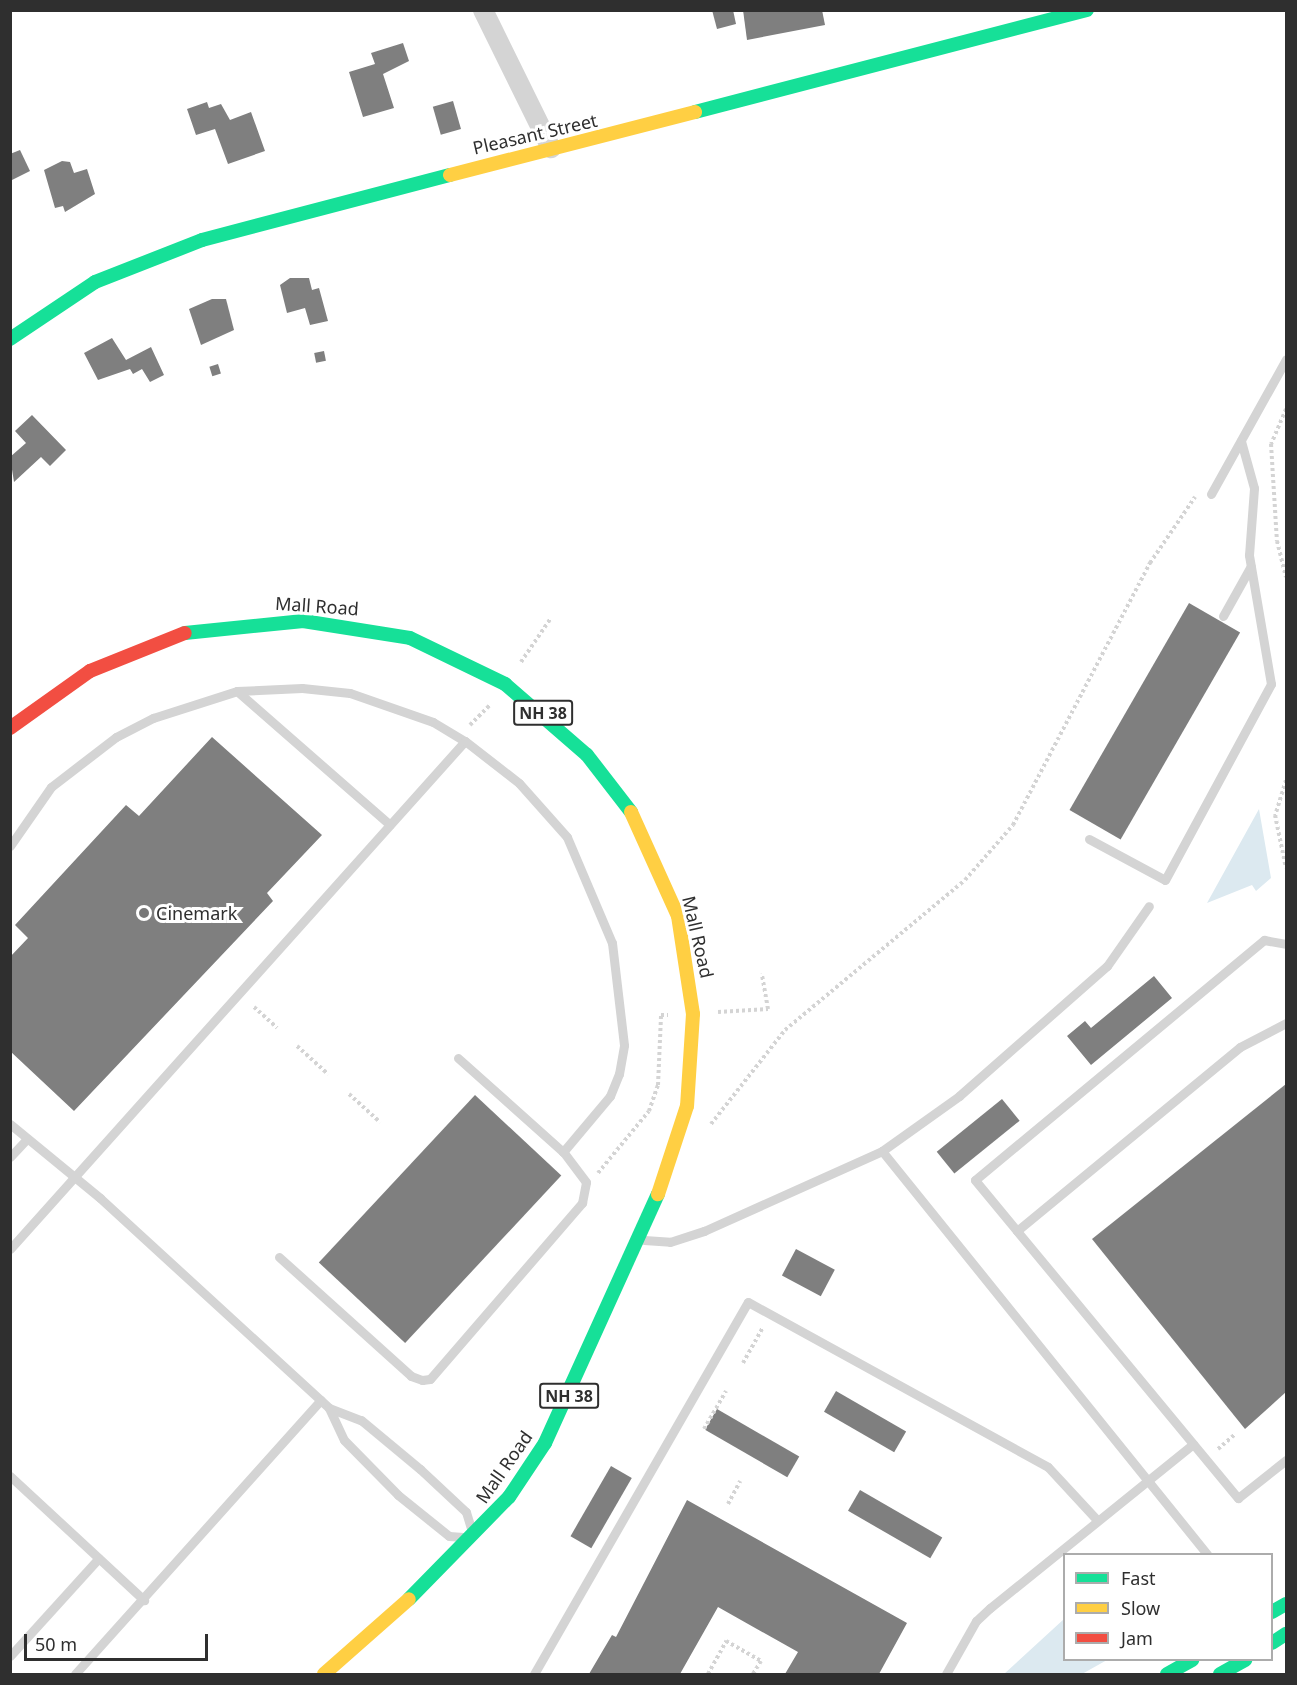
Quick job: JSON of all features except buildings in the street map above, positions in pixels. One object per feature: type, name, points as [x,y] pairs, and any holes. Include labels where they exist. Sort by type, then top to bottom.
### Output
[{"type":"main road","name":"Pleasant Street","points":[[10,339],[45,311],[147,258],[551,148],[1088,10]]},
{"type":"main road","name":"Mall Road","points":[[10,728],[59,689],[122,655],[188,632],[265,621],[339,623],[410,638],[476,666],[532,703],[587,755],[633,814],[664,878],[685,945],[693,1014],[687,1106],[639,1240],[545,1443],[474,1537],[324,1674]]},
{"type":"main road","points":[[1273,1611],[1287,1604]]},
{"type":"main road","points":[[1273,1641],[1287,1634]]},
{"type":"main road","points":[[1167,1674],[1189,1661]]},
{"type":"main road","points":[[1220,1674],[1242,1661]]},
{"type":"street","points":[[483,10],[551,148]]},
{"type":"lane","points":[[1211,494],[1287,359]]},
{"type":"lane","points":[[1089,839],[1165,880],[1271,684],[1251,566],[1254,488],[1241,441]]},
{"type":"lane","points":[[1223,616],[1251,566]]},
{"type":"lane","points":[[10,846],[51,788],[116,736],[153,718],[237,691],[302,688],[350,693],[433,722],[465,741],[519,783],[567,837],[612,943],[623,1035],[619,1074],[610,1096],[563,1152]]},
{"type":"lane","points":[[237,691],[390,825]]},
{"type":"lane","points":[[10,1249],[76,1179],[465,741]]},
{"type":"lane","points":[[639,1240],[670,1242],[704,1231],[882,1151],[958,1096],[1107,966],[1149,906]]},
{"type":"lane","points":[[1287,944],[1264,940],[975,1180],[1238,1498],[1287,1460]]},
{"type":"lane","points":[[1017,1231],[1240,1047],[1287,1023]]},
{"type":"lane","points":[[279,1257],[411,1376],[430,1379],[582,1203],[586,1182],[563,1152],[458,1058]]},
{"type":"lane","points":[[10,1124],[76,1179],[321,1400],[329,1408],[344,1440],[398,1496],[449,1536],[474,1537],[466,1512],[420,1469],[361,1420],[329,1408]]},
{"type":"lane","points":[[10,1157],[27,1139]]},
{"type":"lane","points":[[882,1151],[1146,1482],[1206,1553]]},
{"type":"lane","points":[[534,1674],[748,1302],[1048,1467],[1097,1520]]},
{"type":"lane","points":[[78,1674],[321,1400]]},
{"type":"lane","points":[[946,1674],[976,1621],[1193,1444]]},
{"type":"lane","points":[[10,1476],[144,1600]]},
{"type":"lane","points":[[10,1656],[99,1558]]},
{"type":"path","points":[[1286,409],[1271,444],[1277,542],[1287,577]]},
{"type":"path","points":[[711,1124],[785,1030],[965,880],[1012,825],[1168,533],[1199,492],[1211,494]]},
{"type":"path","points":[[518,665],[551,618]]},
{"type":"path","points":[[466,730],[494,700]]},
{"type":"path","points":[[1287,780],[1275,815],[1287,868]]},
{"type":"path","points":[[718,1012],[768,1009],[762,974]]},
{"type":"path","points":[[254,1007],[277,1028]]},
{"type":"path","points":[[586,1182],[620,1151],[649,1111],[658,1085],[661,1015],[675,1014]]},
{"type":"path","points":[[297,1046],[328,1074]]},
{"type":"path","points":[[349,1094],[380,1122]]},
{"type":"path","points":[[742,1363],[764,1325]]},
{"type":"path","points":[[704,1429],[726,1391]]},
{"type":"path","points":[[1218,1449],[1235,1434]]},
{"type":"path","points":[[728,1504],[740,1481]]},
{"type":"path","points":[[708,1674],[726,1641],[761,1661],[753,1674]]},
{"type":"shaded area","points":[[1259,809],[1271,878],[1256,891],[1252,885],[1207,903]]},
{"type":"shaded area","points":[[1063,1620],[1063,1661],[1105,1661],[1082,1674],[1004,1674]]},
{"type":"traffic: fast","points":[[695,112],[1087,10]]},
{"type":"traffic: fast","points":[[10,339],[95,282],[202,240],[450,175]]},
{"type":"traffic: fast","points":[[185,633],[303,621],[410,638],[505,684],[587,755],[631,812]]},
{"type":"traffic: fast","points":[[409,1599],[509,1497],[545,1443],[658,1194]]},
{"type":"traffic: fast","points":[[1273,1611],[1286,1604]]},
{"type":"traffic: fast","points":[[1273,1642],[1286,1634]]},
{"type":"traffic: fast","points":[[1167,1674],[1190,1661]]},
{"type":"traffic: fast","points":[[1220,1674],[1243,1661]]},
{"type":"traffic: slow","points":[[450,175],[695,112]]},
{"type":"traffic: slow","points":[[631,812],[678,916],[693,1014],[687,1106],[658,1194]]},
{"type":"traffic: slow","points":[[324,1674],[409,1599]]},
{"type":"traffic: jam","points":[[10,728],[90,671],[185,633]]},
{"type":"place","name":"Cinemark","points":[[144,913]]}]
